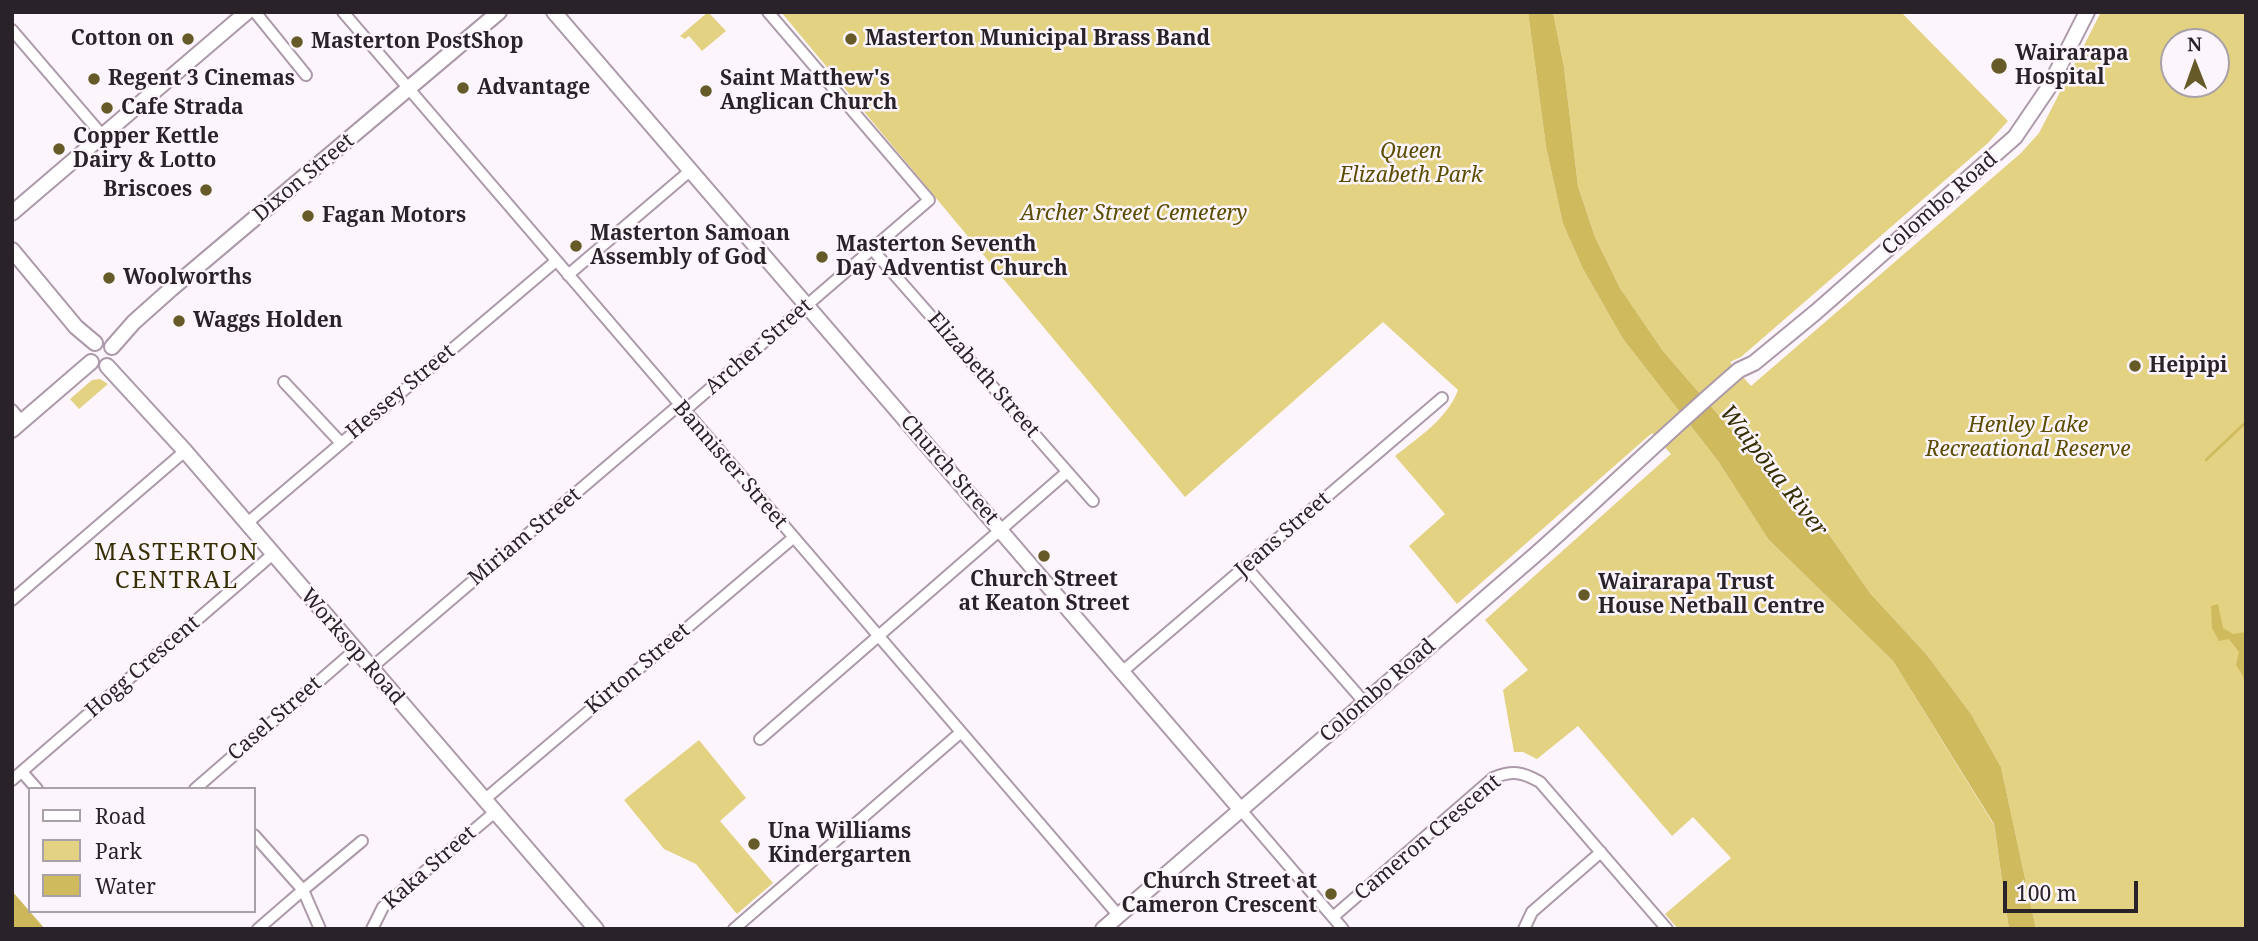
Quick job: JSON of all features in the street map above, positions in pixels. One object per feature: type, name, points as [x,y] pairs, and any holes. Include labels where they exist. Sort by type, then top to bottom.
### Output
[{"type":"street","points":[[12,213],[247,12]]},
{"type":"street","points":[[255,12],[306,75]]},
{"type":"street","name":"Bannister Street","points":[[343,12],[1119,916]]},
{"type":"street","name":"Dixon Street","points":[[112,347],[152,305],[410,90],[499,12]]},
{"type":"street","name":"Church Street","points":[[554,12],[1343,929]]},
{"type":"street","name":"Archer Street","points":[[682,408],[808,305],[929,200],[768,12]]},
{"type":"street","name":"Colombo Road","points":[[1103,929],[2015,138],[2049,87],[2087,12]]},
{"type":"street","points":[[12,30],[102,135]]},
{"type":"street","points":[[568,275],[691,170]]},
{"type":"street","name":"Elizabeth Street","points":[[873,249],[1093,502]]},
{"type":"street","points":[[12,250],[76,327],[94,343]]},
{"type":"street","name":"Hessey Street","points":[[246,524],[556,261]]},
{"type":"street","points":[[104,341],[112,347],[114,355],[107,366],[98,367],[91,362],[88,354],[94,343],[104,341]]},
{"type":"street","points":[[12,410],[17,426],[91,362]]},
{"type":"street","name":"Worksop Road","points":[[107,366],[185,451],[596,929]]},
{"type":"street","points":[[284,382],[341,443]]},
{"type":"street","name":"Jeans Street","points":[[1123,671],[1442,398]]},
{"type":"street","name":"Miriam Street","points":[[371,668],[682,408]]},
{"type":"street","points":[[12,600],[185,451]]},
{"type":"street","points":[[760,739],[1067,472]]},
{"type":"street","name":"Kirton Street","points":[[484,800],[793,538]]},
{"type":"street","name":"Hogg Crescent","points":[[12,780],[273,554]]},
{"type":"street","points":[[1246,567],[1365,703]]},
{"type":"street","name":"Casel Street","points":[[209,784],[355,650]]},
{"type":"street","points":[[734,929],[960,733]]},
{"type":"street","points":[[22,772],[35,787]]},
{"type":"street","name":"Cameron Crescent","points":[[1333,917],[1493,778],[1508,772],[1523,772],[1540,782],[1667,929]]},
{"type":"street","name":"Kaka Street","points":[[372,929],[383,907],[495,812]]},
{"type":"street","points":[[256,837],[303,890],[320,929]]},
{"type":"street","points":[[258,929],[362,841]]},
{"type":"street","points":[[1524,929],[1532,912],[1601,852]]},
{"type":"green space","points":[[708,12],[726,31],[702,51],[689,36],[685,39],[680,36]]},
{"type":"green space","points":[[781,12],[1528,12],[1546,147],[1563,224],[1583,269],[1623,339],[1718,461],[1768,539],[1893,661],[1994,825],[2009,929],[1678,929],[1665,914],[1731,858],[1693,817],[1672,836],[1578,726],[1537,759],[1523,752],[1514,752],[1503,690],[1528,670],[1485,620],[1671,454],[1652,433],[1457,604],[1409,546],[1445,514],[1395,456],[1440,418],[1458,390],[1383,322],[1185,497]]},
{"type":"green space","name":"Henley Lake Recreational Reserve","points":[[1553,12],[1901,12],[2008,121],[1988,143],[1741,357],[1730,362],[1751,386],[2021,153],[2039,133],[2101,12],[2246,12],[2246,929],[2036,929],[2001,767],[1971,714],[1927,655],[1870,593],[1828,533],[1794,502],[1663,351],[1620,288],[1595,237],[1578,186],[1564,67]]},
{"type":"green space","points":[[100,379],[108,384],[79,409],[70,399],[92,380]]},
{"type":"green space","points":[[699,740],[746,798],[720,821],[773,883],[737,914],[696,864],[664,849],[624,800]]},
{"type":"shaded area","points":[[12,891],[28,909],[28,913],[31,913],[45,929],[12,929]]},
{"type":"water","points":[[1528,12],[1553,12],[1564,67],[1578,186],[1595,237],[1620,288],[1663,351],[1794,502],[1828,533],[1870,593],[1927,655],[1971,714],[2001,767],[2036,929],[2009,929],[1994,824],[1893,661],[1768,539],[1718,461],[1623,339],[1583,269],[1563,224],[1546,147]]},
{"type":"water","points":[[2218,604],[2223,628],[2233,634],[2246,632],[2246,689],[2243,676],[2236,665],[2239,652],[2229,639],[2219,641],[2212,628],[2211,606]]},
{"type":"waterway","points":[[2206,460],[2246,422]]},
{"type":"place","name":"Cotton on","points":[[188,39]]},
{"type":"place","name":"Masterton Municipal Brass Band","points":[[851,39]]},
{"type":"place","name":"Masterton PostShop","points":[[297,42]]},
{"type":"place","name":"Wairarapa Hospital","points":[[1999,66]]},
{"type":"place","name":"Regent 3 Cinemas","points":[[94,79]]},
{"type":"place","name":"Advantage","points":[[463,88]]},
{"type":"place","name":"Saint Matthew's Anglican Church","points":[[706,91]]},
{"type":"place","name":"Cafe Strada","points":[[107,108]]},
{"type":"place","name":"Copper Kettle Dairy & Lotto","points":[[59,149]]},
{"type":"place","name":"Briscoes","points":[[206,190]]},
{"type":"place","name":"Fagan Motors","points":[[308,216]]},
{"type":"place","name":"Masterton Samoan Assembly of God","points":[[576,246]]},
{"type":"place","name":"Masterton Seventh Day Adventist Church","points":[[822,257]]},
{"type":"place","name":"Woolworths","points":[[109,278]]},
{"type":"place","name":"Waggs Holden","points":[[179,321]]},
{"type":"place","name":"Heipipi","points":[[2135,366]]},
{"type":"place","name":"Church Street at Keaton Street","points":[[1044,556]]},
{"type":"place","name":"Wairarapa Trust House Netball Centre","points":[[1584,595]]},
{"type":"place","name":"Una Williams Kindergarten","points":[[754,844]]},
{"type":"place","name":"Church Street at Cameron Crescent","points":[[1331,894]]},
{"type":"district","name":"MASTERTON CENTRAL","points":[[177,567]]},
{"type":"park label","name":"Queen Elizabeth Park","points":[[1411,164]]},
{"type":"park label","name":"Archer Street Cemetery","points":[[1134,214]]},
{"type":"water label","name":"Waipōua River","points":[[1773,471]]}]
